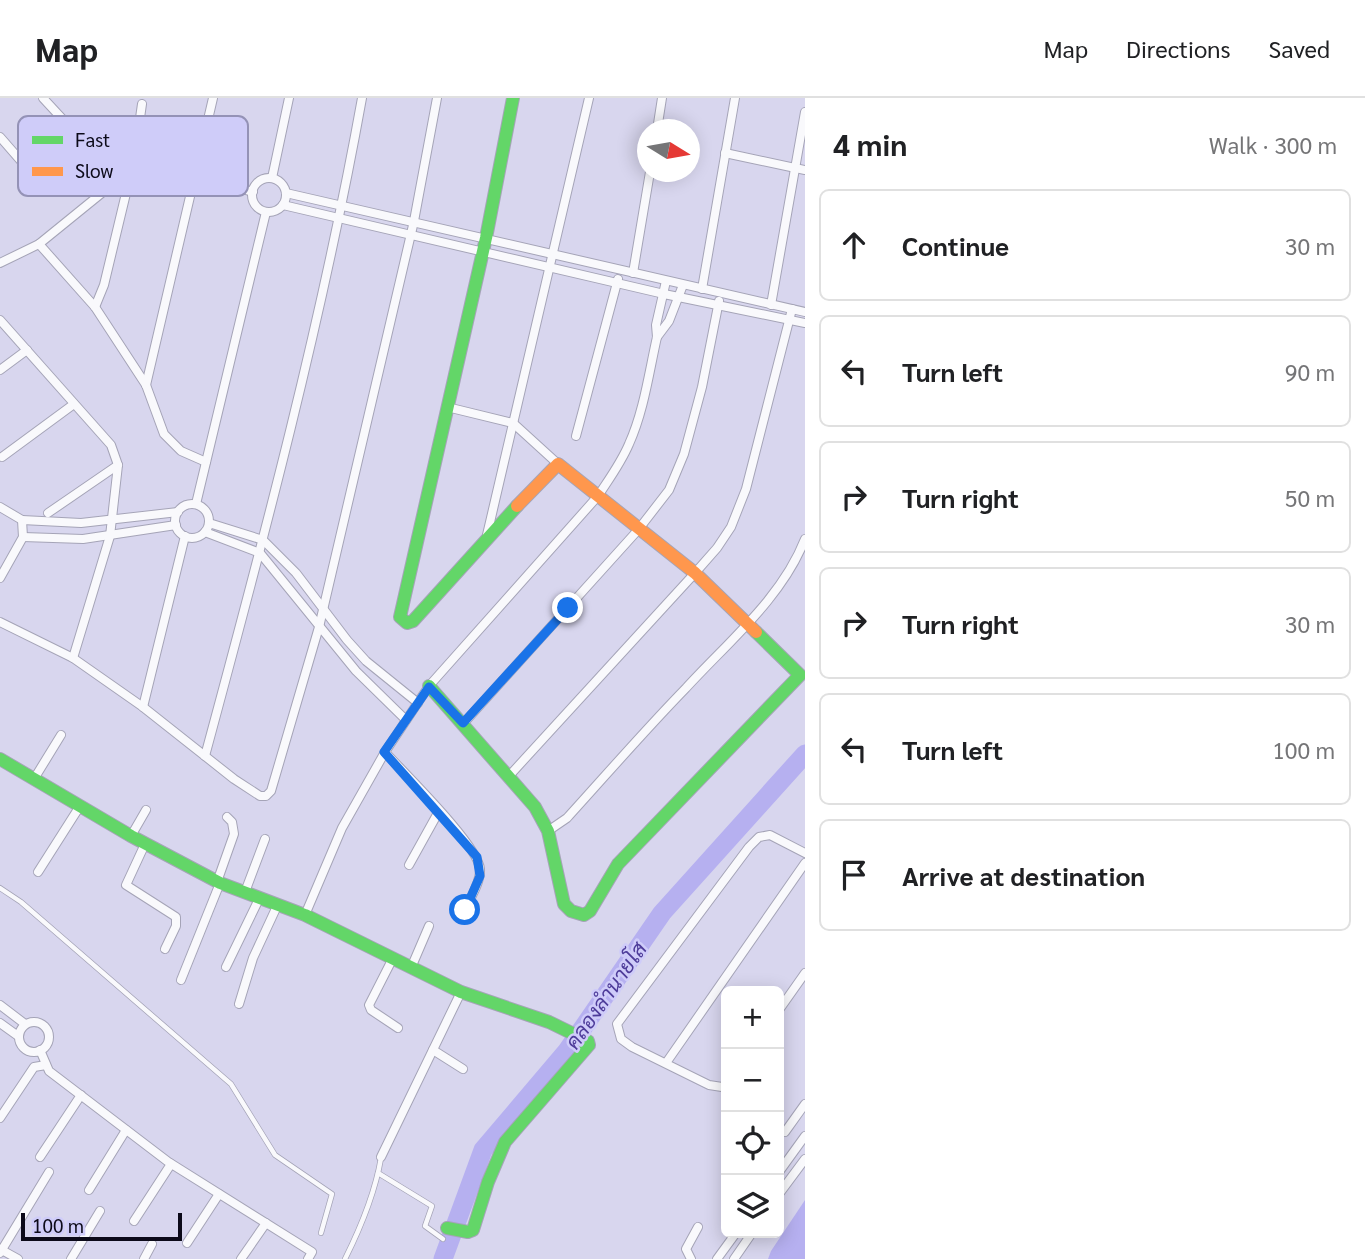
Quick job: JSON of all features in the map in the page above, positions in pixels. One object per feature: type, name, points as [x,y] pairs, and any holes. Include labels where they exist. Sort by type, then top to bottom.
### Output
[{"type":"street","points":[[43,98],[60,116]]},
{"type":"street","points":[[209,116],[213,98]]},
{"type":"street","points":[[272,178],[289,98]]},
{"type":"street","points":[[205,756],[260,553],[340,218],[362,98]]},
{"type":"street","points":[[0,622],[74,658],[143,706],[234,779],[260,796],[266,796],[271,791],[323,607],[414,221],[437,98]]},
{"type":"street","points":[[513,98],[486,238],[400,610],[403,621],[413,621],[487,537],[558,464]]},
{"type":"street","points":[[487,537],[589,98]]},
{"type":"street","points":[[659,119],[662,98]]},
{"type":"street","points":[[702,289],[735,98]]},
{"type":"street","points":[[140,116],[142,104]]},
{"type":"street","points":[[771,304],[805,113]]},
{"type":"street","points":[[0,137],[18,158]]},
{"type":"street","points":[[725,153],[805,170]]},
{"type":"street","points":[[272,178],[279,181],[286,193],[283,205],[278,210],[266,212],[255,204],[253,192],[260,181],[272,178]]},
{"type":"street","points":[[633,272],[648,182]]},
{"type":"street","points":[[248,191],[253,192]]},
{"type":"street","points":[[286,193],[805,312]]},
{"type":"street","points":[[0,263],[39,244],[98,196]]},
{"type":"street","points":[[95,307],[104,285],[125,196]]},
{"type":"street","points":[[146,385],[191,196]]},
{"type":"street","points":[[283,205],[664,294],[805,323]]},
{"type":"street","points":[[197,504],[266,212]]},
{"type":"street","points":[[39,244],[95,307],[146,385],[164,434],[181,451],[206,462]]},
{"type":"street","points":[[576,436],[621,270]]},
{"type":"street","points":[[305,915],[342,828],[384,752],[406,720],[429,687],[598,496],[630,443],[657,337],[656,325],[666,281]]},
{"type":"street","points":[[657,337],[669,321],[683,285]]},
{"type":"street","points":[[463,723],[638,530],[669,490],[684,454],[702,387],[721,293]]},
{"type":"street","points":[[509,776],[695,573],[731,527],[747,489],[792,309]]},
{"type":"street","points":[[0,320],[111,445],[118,466],[110,536],[74,658]]},
{"type":"street","points":[[0,370],[27,350]]},
{"type":"street","points":[[2,457],[74,404]]},
{"type":"street","points":[[429,687],[535,807],[548,831],[564,904],[571,911],[584,915],[590,911],[618,864],[802,672],[695,573],[638,530],[513,423],[447,407]]},
{"type":"street","points":[[48,513],[118,466]]},
{"type":"street","points":[[197,504],[206,511],[209,523],[205,532],[196,537],[185,536],[176,525],[178,512],[184,506],[197,504]]},
{"type":"street","points":[[0,507],[22,520],[81,523],[178,512]]},
{"type":"street","points":[[0,578],[23,537],[22,520]]},
{"type":"street","points":[[209,523],[263,540],[296,573],[366,661],[418,703]]},
{"type":"street","points":[[23,537],[83,539],[176,525]]},
{"type":"street","points":[[205,532],[260,553],[356,671],[406,720]]},
{"type":"street","points":[[143,706],[185,536]]},
{"type":"street","points":[[548,831],[567,818],[748,622],[777,589],[805,539]]},
{"type":"street","points":[[34,779],[61,735]]},
{"type":"street","points":[[384,752],[477,857],[480,876],[465,910]]},
{"type":"street","points":[[0,759],[145,844],[219,883],[305,915],[461,992],[563,1027],[587,1041],[589,1045],[505,1142],[473,1228],[468,1232],[446,1232]]},
{"type":"street","points":[[38,872],[80,806]]},
{"type":"street","points":[[131,836],[146,810]]},
{"type":"street","points":[[409,865],[439,811]]},
{"type":"street","points":[[181,980],[219,883],[234,834],[232,822],[227,817]]},
{"type":"street","points":[[721,1087],[709,1085],[632,1047],[621,1039],[617,1024],[759,837],[770,835],[805,853]]},
{"type":"street","points":[[245,892],[265,839]]},
{"type":"street","points":[[145,844],[126,885],[176,917],[176,926],[165,949]]},
{"type":"street","points":[[666,1063],[805,863]]},
{"type":"street","points":[[226,967],[260,897]]},
{"type":"street","points":[[239,1004],[253,958],[278,904]]},
{"type":"street","points":[[411,968],[429,926]]},
{"type":"street","points":[[393,958],[369,1006],[398,1028]]},
{"type":"street","points":[[784,1003],[805,973]]},
{"type":"street","points":[[381,1157],[461,992]]},
{"type":"street","points":[[0,1006],[25,1024]]},
{"type":"street","points":[[9,1012],[0,1025],[18,1036],[24,1049],[33,1052],[40,1050],[49,1040],[48,1030],[40,1022],[25,1024],[18,1036]]},
{"type":"street","points":[[40,1050],[49,1071],[170,1163],[312,1252],[309,1259]]},
{"type":"street","points":[[433,1050],[463,1069]]},
{"type":"street","points":[[0,1118],[34,1067],[46,1065]]},
{"type":"street","points":[[40,1157],[80,1095]]},
{"type":"street","points":[[785,1132],[805,1104]]},
{"type":"street","points":[[89,1190],[126,1130]]},
{"type":"street","points":[[784,1165],[805,1136]]},
{"type":"street","points":[[784,1187],[804,1159],[793,1152]]},
{"type":"street","points":[[134,1221],[170,1163]]},
{"type":"street","points":[[18,1259],[1,1251],[49,1172]]},
{"type":"street","points":[[187,1243],[219,1194]]},
{"type":"street","points":[[71,1259],[100,1211]]},
{"type":"street","points":[[241,1259],[266,1223]]},
{"type":"street","points":[[691,1259],[686,1249],[698,1227]]},
{"type":"street","points":[[717,1259],[732,1238]]},
{"type":"street","points":[[734,1259],[749,1238]]},
{"type":"street","points":[[144,1259],[152,1244]]},
{"type":"lane","points":[[0,888],[32,910],[231,1084],[275,1155],[332,1194],[321,1233]]},
{"type":"lane","points":[[345,1259],[360,1230],[381,1157]]},
{"type":"lane","points":[[378,1173],[432,1206],[425,1226],[446,1232]]},
{"type":"shaded area","points":[[805,1200],[805,1259],[768,1259],[780,1238],[784,1238],[784,1232]]},
{"type":"waterway","name":"คลองลำนายโส","points":[[443,1259],[483,1150],[567,1051],[662,913],[805,754]]},
{"type":"traffic: fast","points":[[513,98],[486,238],[400,617],[407,623],[413,621],[517,506]]},
{"type":"traffic: fast","points":[[429,686],[535,807],[548,831],[564,904],[571,911],[584,915],[590,911],[618,864],[800,675],[756,632]]},
{"type":"traffic: fast","points":[[0,759],[131,836],[220,883],[305,915],[461,992],[549,1022],[588,1041],[589,1045],[505,1142],[488,1182],[473,1230],[468,1232],[447,1228]]},
{"type":"traffic: slow","points":[[517,506],[558,464],[695,573],[756,632]]},
{"type":"route","points":[[465,910],[480,876],[477,857],[384,752],[429,687],[463,723],[568,608]]}]
